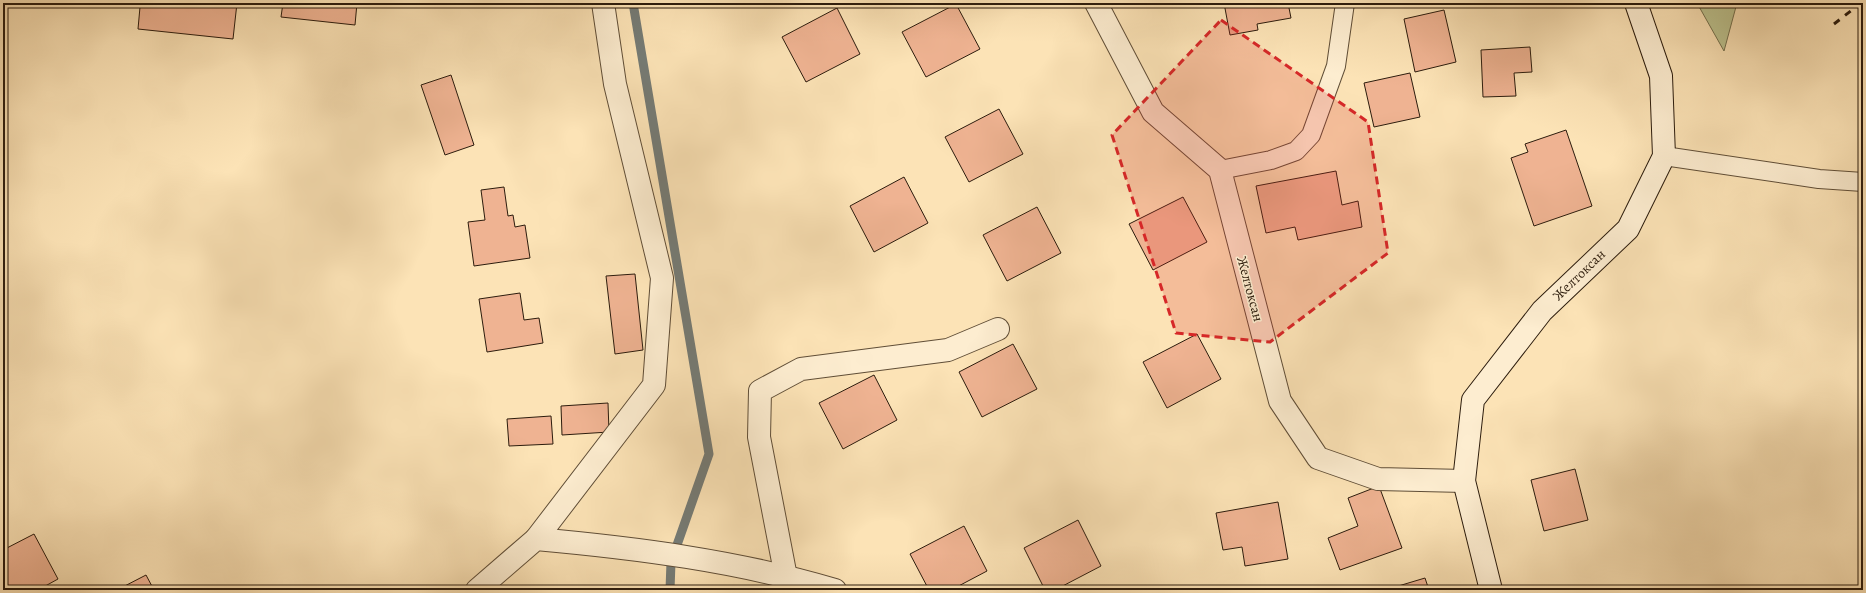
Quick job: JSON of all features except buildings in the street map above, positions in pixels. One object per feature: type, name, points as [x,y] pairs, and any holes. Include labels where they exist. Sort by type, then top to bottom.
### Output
[{"type":"street","points":[[477,590],[536,540],[654,385],[662,278],[615,84],[603,3]]},
{"type":"street","points":[[1096,3],[1153,112],[1220,170]]},
{"type":"street","points":[[1636,3],[1660,76],[1664,156]]},
{"type":"street","name":"Желтоксан","points":[[1491,590],[1464,481],[1473,400],[1542,311],[1628,229],[1664,156]]},
{"type":"street","name":"Желтоксан","points":[[1220,170],[1280,401],[1318,458],[1378,479],[1464,481]]},
{"type":"street","points":[[786,577],[759,437],[760,391],[801,369],[948,350],[998,329]]},
{"type":"street","points":[[536,540],[601,545],[751,568],[835,590]]},
{"type":"lane","points":[[1220,170],[1271,160],[1296,151],[1311,135],[1336,66],[1345,3]]},
{"type":"lane","points":[[1664,156],[1819,179],[1863,182]]},
{"type":"highlighted area","points":[[1221,20],[1368,122],[1388,253],[1270,342],[1176,333],[1112,135]]},
{"type":"green space","points":[[1697,3],[1737,3],[1724,51]]},
{"type":"waterway","points":[[633,3],[709,454],[671,562],[670,590]]},
{"type":"railway","points":[[1834,24],[1861,3]]}]
